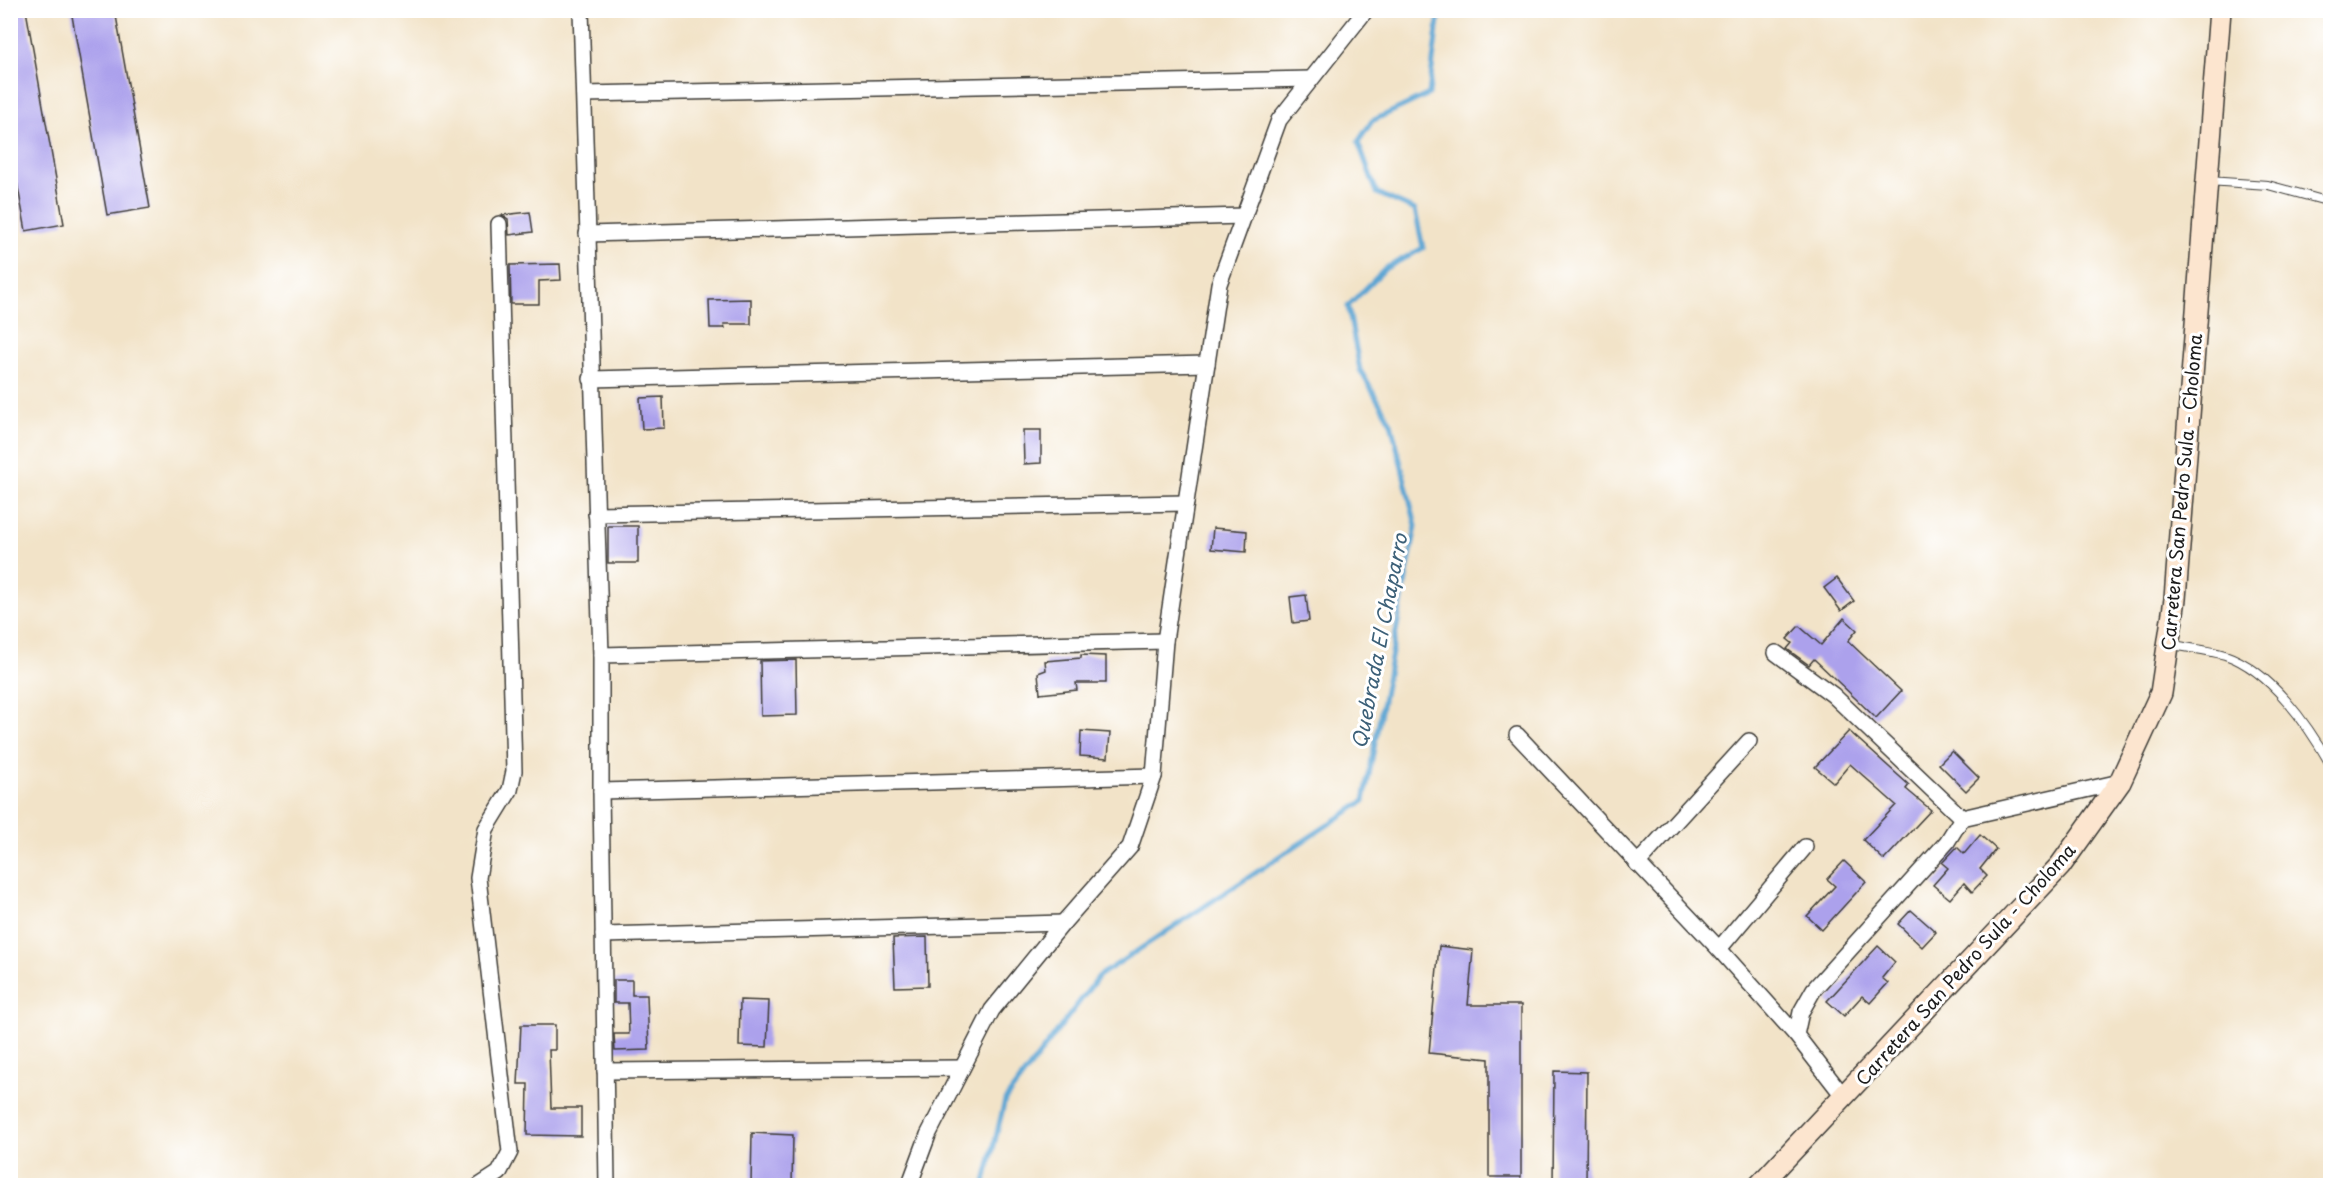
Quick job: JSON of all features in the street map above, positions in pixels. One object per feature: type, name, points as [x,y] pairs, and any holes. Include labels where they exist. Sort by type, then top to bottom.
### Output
[{"type":"main road","name":"Carretera San Pedro Sula - Choloma","points":[[1760,1185],[2060,866],[2120,782],[2161,693],[2175,599],[2220,10]]},
{"type":"street","points":[[582,10],[591,379],[601,655],[607,1185]]},
{"type":"street","points":[[909,1185],[928,1134],[992,1010],[1063,923],[1130,847],[1154,776],[1165,641],[1219,284],[1279,120],[1366,10]]},
{"type":"street","points":[[584,94],[1311,79]]},
{"type":"street","points":[[587,234],[1244,216]]},
{"type":"street","points":[[479,1185],[499,1173],[510,1152],[478,878],[486,829],[510,790],[514,771],[499,224]]},
{"type":"street","points":[[591,379],[1207,364]]},
{"type":"street","points":[[596,514],[1186,503]]},
{"type":"street","points":[[601,655],[1165,641]]},
{"type":"street","points":[[1776,653],[1833,695],[1962,818]]},
{"type":"street","points":[[1517,735],[1636,864],[1719,949],[1796,1035],[1844,1097]]},
{"type":"street","points":[[1636,864],[1749,741]]},
{"type":"street","points":[[601,791],[1154,776]]},
{"type":"street","points":[[1796,1035],[1801,1012],[1814,989],[1947,842],[1962,818],[2120,782]]},
{"type":"street","points":[[1719,949],[1805,847]]},
{"type":"street","points":[[603,935],[1063,923]]},
{"type":"street","points":[[605,1071],[962,1068]]},
{"type":"lane","points":[[2207,181],[2268,185],[2331,201]]},
{"type":"lane","points":[[2168,644],[2225,656],[2254,670],[2306,723],[2331,764]]},
{"type":"building","points":[[10,10],[26,10],[64,224],[26,231],[10,144]]},
{"type":"building","points":[[71,10],[115,10],[150,208],[107,215]]},
{"type":"building","points":[[530,212],[533,232],[509,235],[508,219],[502,215]]},
{"type":"building","points":[[560,264],[561,280],[539,281],[539,304],[511,304],[510,265]]},
{"type":"building","points":[[751,299],[751,324],[724,324],[725,328],[710,328],[709,300]]},
{"type":"building","points":[[663,397],[664,428],[642,429],[640,398]]},
{"type":"building","points":[[1023,430],[1041,430],[1041,463],[1024,464]]},
{"type":"building","points":[[608,526],[638,526],[638,563],[608,563]]},
{"type":"building","points":[[1213,528],[1247,531],[1246,552],[1211,549]]},
{"type":"building","points":[[1837,578],[1854,601],[1841,611],[1824,588]]},
{"type":"building","points":[[1306,595],[1309,621],[1293,623],[1290,597]]},
{"type":"building","points":[[1844,618],[1857,630],[1848,641],[1901,691],[1876,718],[1814,659],[1809,665],[1787,649],[1792,643],[1787,639],[1799,626],[1821,645]]},
{"type":"building","points":[[1081,655],[1106,656],[1106,683],[1076,683],[1077,690],[1040,694],[1038,673],[1046,670],[1045,661],[1081,658]]},
{"type":"building","points":[[796,660],[797,715],[761,716],[760,661]]},
{"type":"building","points":[[1081,731],[1110,733],[1108,758],[1080,756]]},
{"type":"building","points":[[1849,731],[1909,785],[1906,789],[1931,810],[1884,860],[1863,840],[1896,805],[1850,764],[1834,783],[1815,767]]},
{"type":"building","points":[[1952,751],[1979,778],[1966,791],[1939,764]]},
{"type":"building","points":[[1980,835],[1996,849],[1980,869],[1987,876],[1972,892],[1964,883],[1950,899],[1933,885],[1948,868],[1942,863],[1957,847],[1964,854]]},
{"type":"building","points":[[1844,861],[1866,882],[1822,930],[1807,916],[1835,886],[1827,879]]},
{"type":"building","points":[[1911,910],[1936,932],[1922,947],[1898,924]]},
{"type":"building","points":[[927,937],[928,986],[895,987],[893,938]]},
{"type":"building","points":[[1439,946],[1473,950],[1468,1005],[1521,1005],[1521,1177],[1489,1177],[1489,1059],[1429,1053]]},
{"type":"building","points":[[1878,946],[1895,962],[1882,978],[1888,983],[1870,1003],[1862,996],[1844,1016],[1827,1001]]},
{"type":"building","points":[[614,980],[632,980],[632,995],[647,995],[649,1050],[615,1051],[614,1034],[629,1034],[628,1003],[614,1003]]},
{"type":"building","points":[[740,1000],[769,1001],[767,1047],[739,1046]]},
{"type":"building","points":[[521,1025],[555,1025],[555,1050],[549,1050],[551,1108],[581,1108],[581,1136],[527,1135],[528,1084],[518,1084]]},
{"type":"building","points":[[1554,1071],[1587,1072],[1586,1185],[1553,1185]]},
{"type":"building","points":[[752,1133],[793,1135],[792,1185],[751,1185]]},
{"type":"waterway","name":"Quebrada El Chaparro","points":[[984,1186],[1005,1100],[1099,976],[1364,801],[1416,526],[1391,423],[1360,370],[1348,306],[1386,268],[1423,248],[1415,210],[1377,193],[1358,142],[1372,121],[1429,94],[1438,21],[1445,10]]}]
